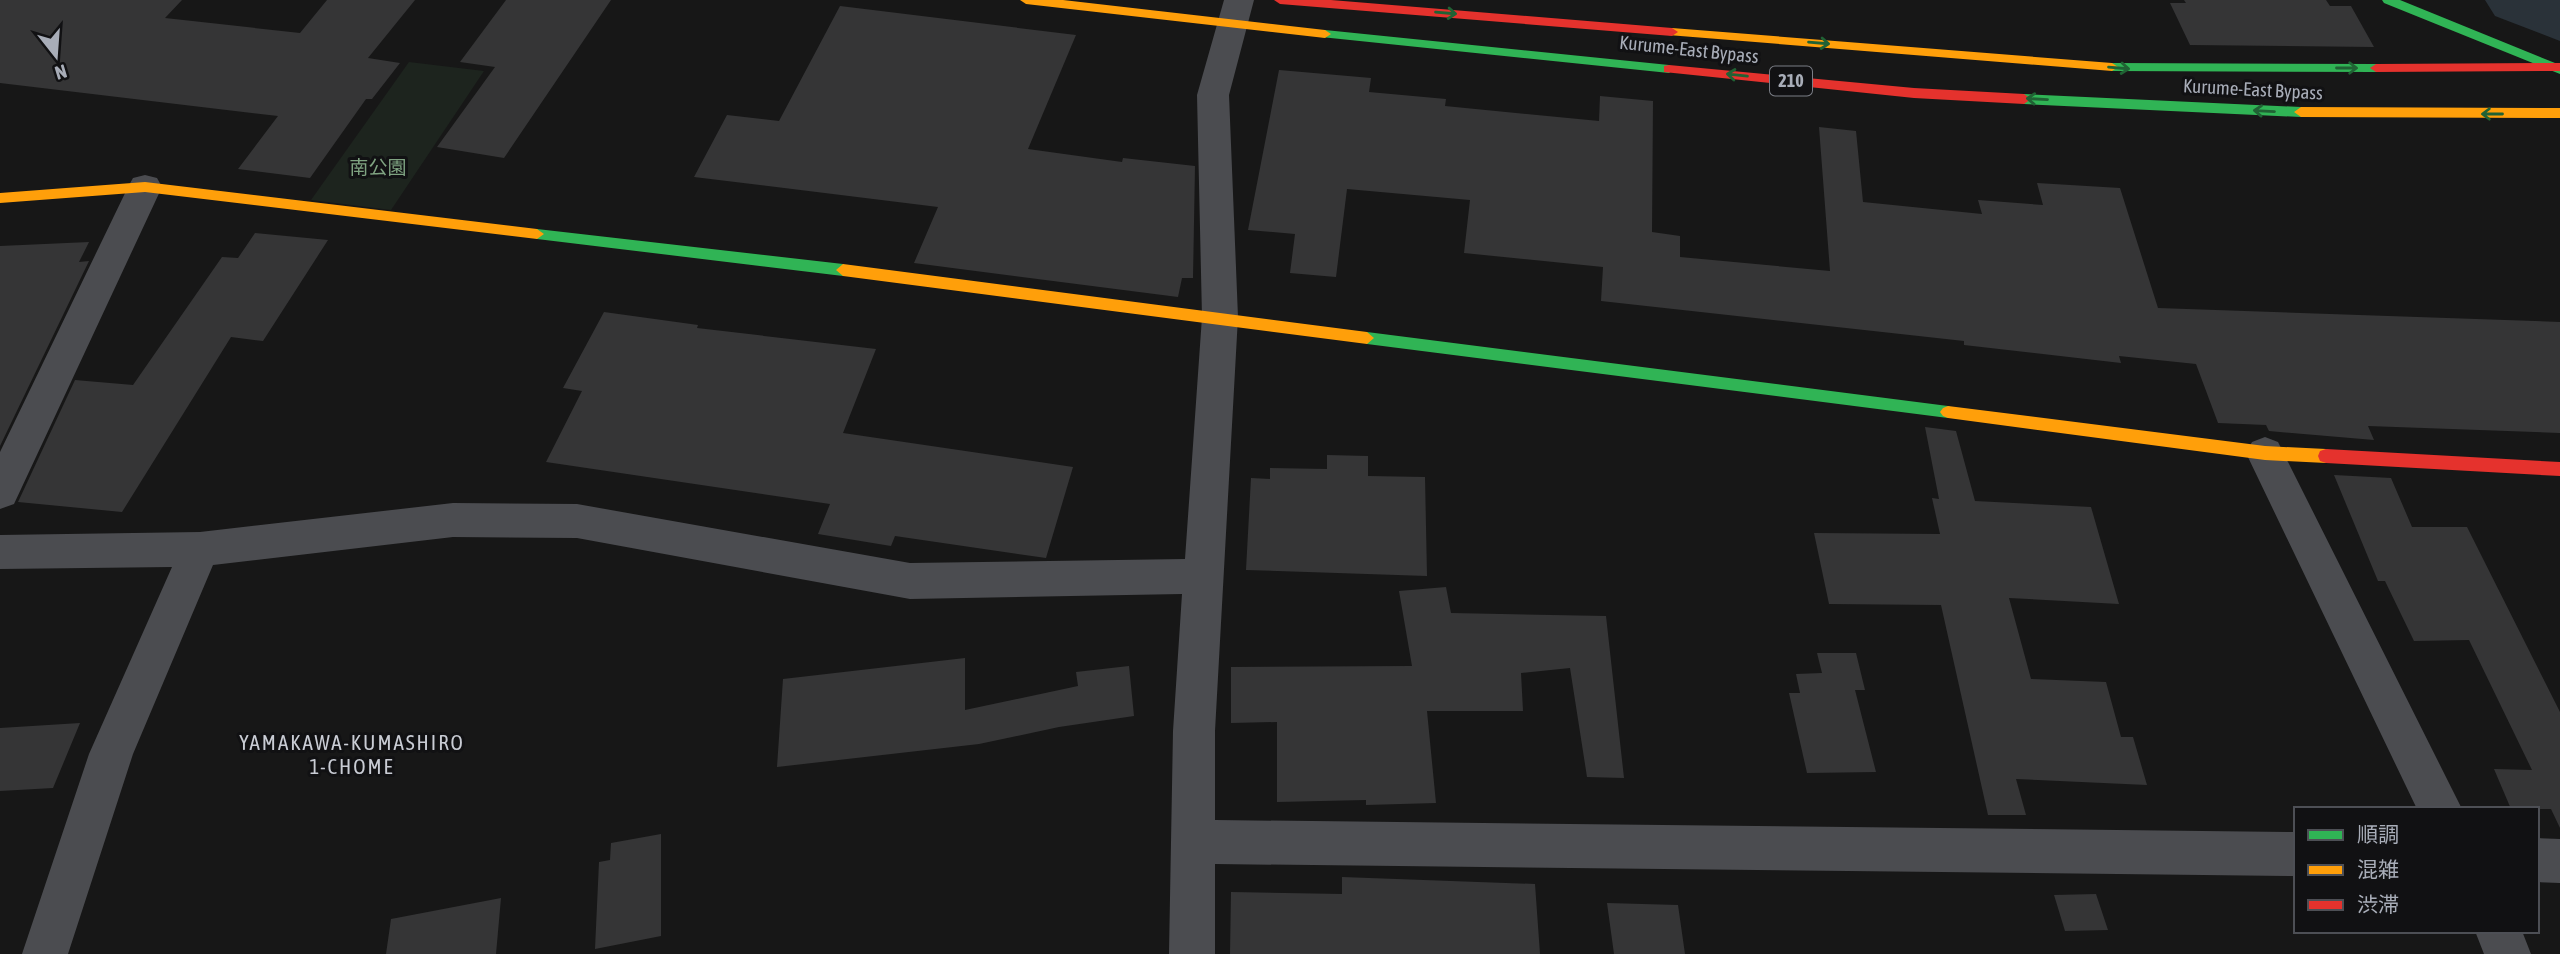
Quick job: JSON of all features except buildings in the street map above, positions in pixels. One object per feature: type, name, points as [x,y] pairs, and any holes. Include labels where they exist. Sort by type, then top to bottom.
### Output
[{"type":"main road","name":"Kurume-East Bypass","points":[[1026,0],[1234,12],[1914,93],[2334,114],[2560,113]]},
{"type":"main road","name":"Kurume-East Bypass","points":[[1280,0],[2131,69],[2558,68]]},
{"type":"main road","points":[[2388,0],[2558,68]]},
{"type":"main road","points":[[0,198],[145,187],[1220,317],[2265,453],[2560,469]]},
{"type":"street","points":[[1192,954],[1194,731],[1206,576],[1220,317],[1213,95],[1234,12]]},
{"type":"street","points":[[0,492],[145,187]]},
{"type":"street","points":[[2265,453],[2439,807]]},
{"type":"street","points":[[0,552],[200,549],[453,520],[577,521],[910,581],[1206,576]]},
{"type":"street","points":[[45,954],[111,754],[200,549]]},
{"type":"street","points":[[1194,842],[2294,854]]},
{"type":"street","points":[[2539,860],[2560,861]]},
{"type":"street","points":[[2499,933],[2508,954]]},
{"type":"green space","name":"南公園","points":[[409,62],[484,71],[391,210],[311,200]]},
{"type":"waterway","points":[[2518,0],[2560,18]]},
{"type":"traffic: fast","points":[[2388,0],[2560,70]]},
{"type":"traffic: fast","points":[[1325,34],[1669,69]]},
{"type":"traffic: fast","points":[[2112,67],[2376,68]]},
{"type":"traffic: fast","points":[[2024,99],[2301,112]]},
{"type":"traffic: fast","points":[[537,234],[843,270]]},
{"type":"traffic: fast","points":[[1367,338],[1948,412]]},
{"type":"traffic: slow","points":[[1026,0],[1325,34]]},
{"type":"traffic: slow","points":[[1672,32],[2112,67]]},
{"type":"traffic: slow","points":[[2301,112],[2560,113]]},
{"type":"traffic: slow","points":[[0,198],[145,187],[537,234]]},
{"type":"traffic: slow","points":[[843,270],[1367,338]]},
{"type":"traffic: slow","points":[[1948,412],[2265,453],[2326,456]]},
{"type":"traffic: jam","points":[[1280,0],[1672,32]]},
{"type":"traffic: jam","points":[[2376,68],[2560,67]]},
{"type":"traffic: jam","points":[[1669,69],[1914,93],[2024,99]]},
{"type":"traffic: jam","points":[[2326,456],[2560,469]]},
{"type":"district","name":"YAMAKAWA-KUMASHIRO 1-CHOME","points":[[352,755]]}]
